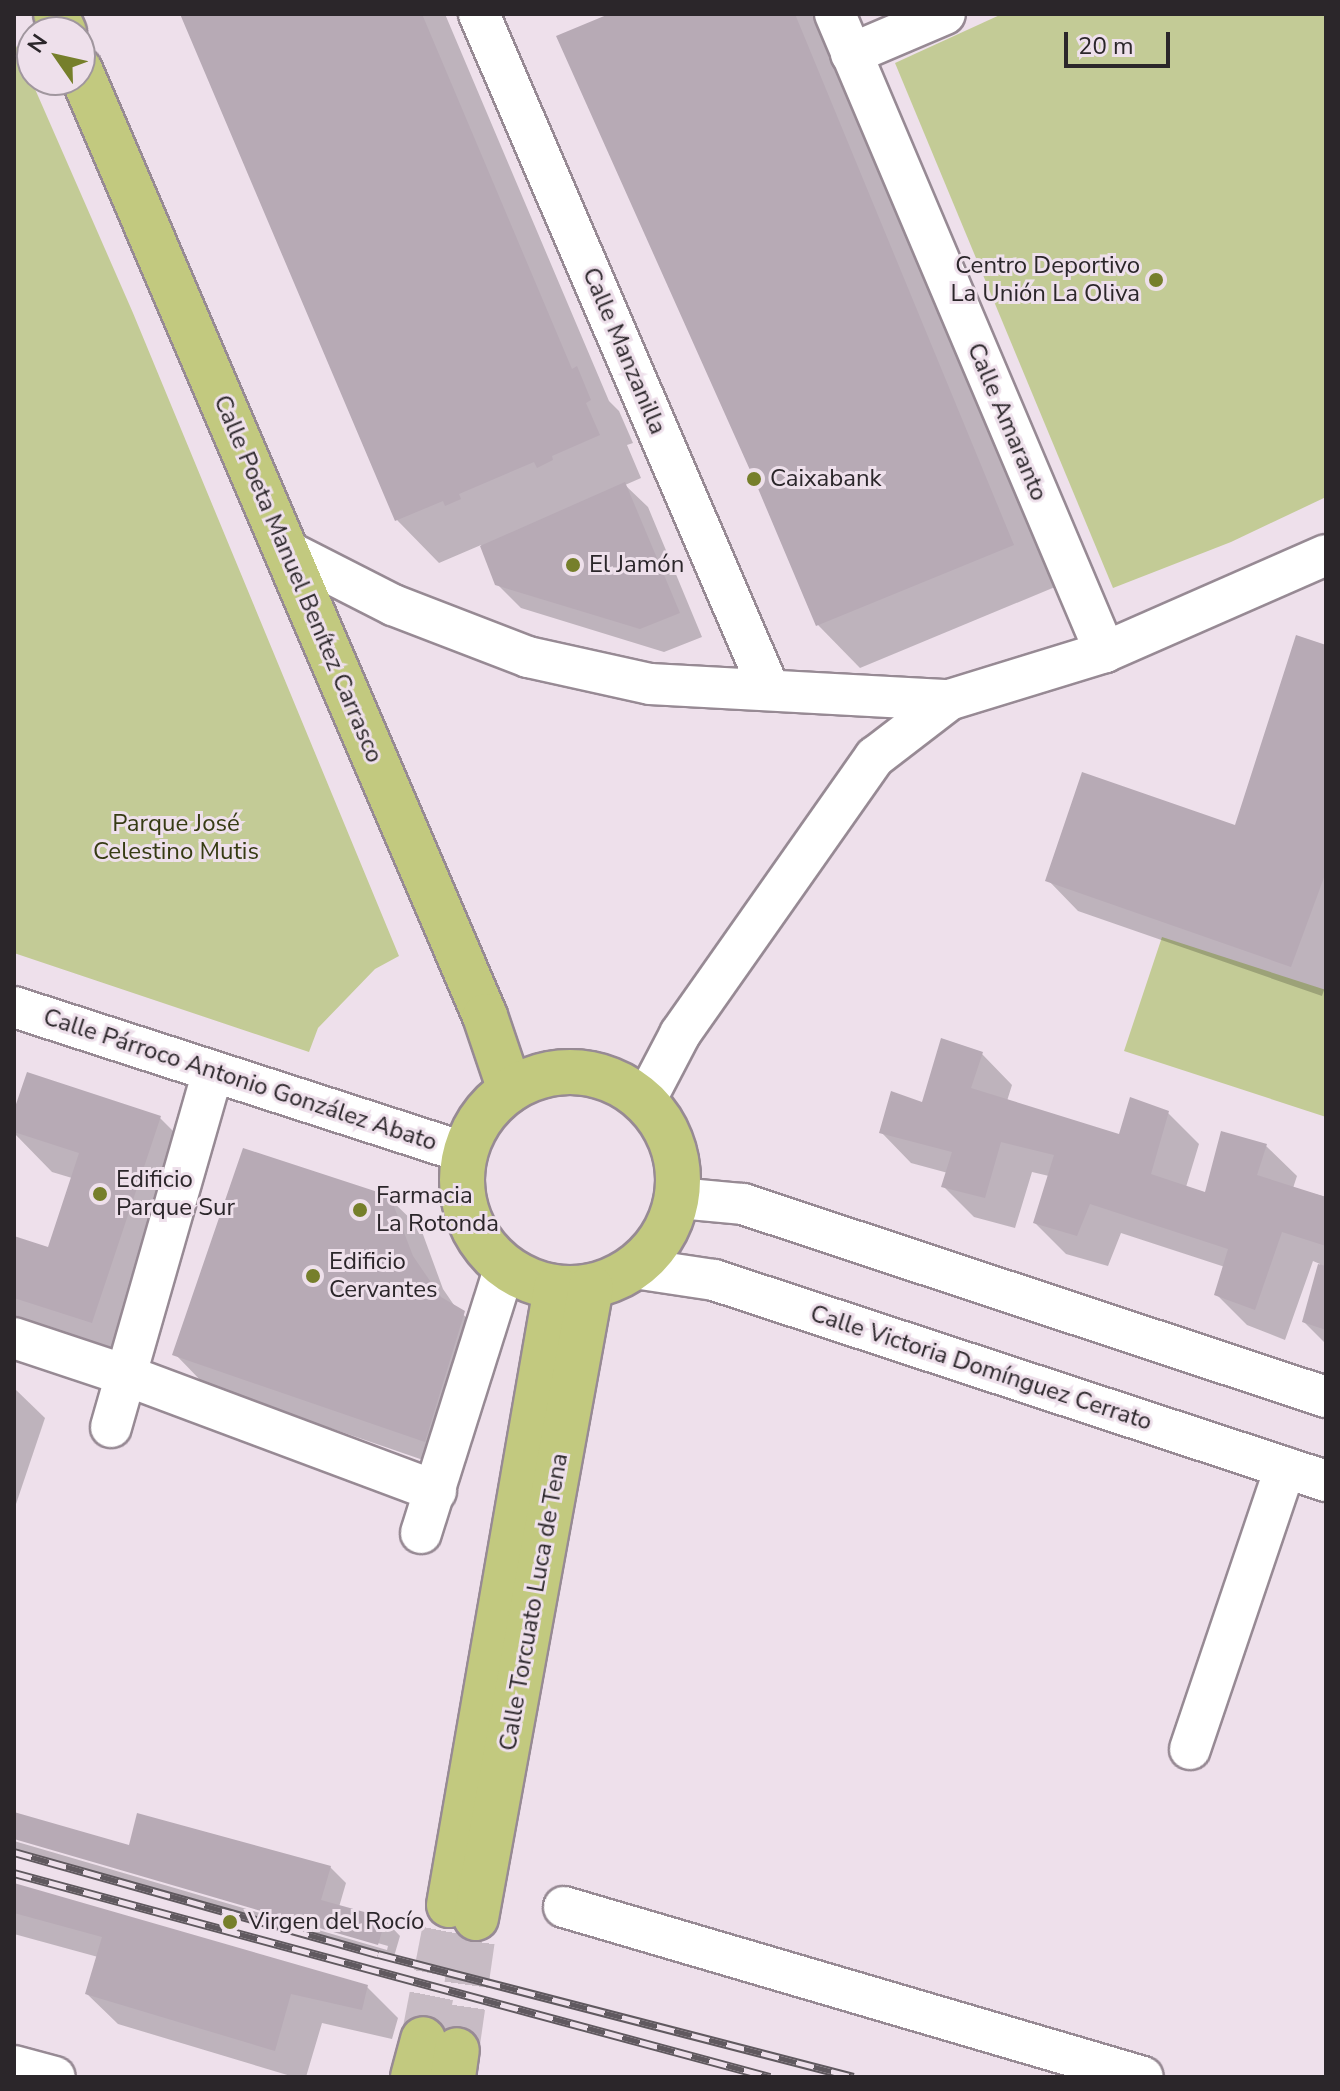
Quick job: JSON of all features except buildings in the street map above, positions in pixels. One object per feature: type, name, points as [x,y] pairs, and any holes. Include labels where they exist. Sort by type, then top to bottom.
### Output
[{"type":"main road","name":"Calle Poeta Manuel Benítez Carrasco","points":[[91,96],[485,1016],[510,1090]]},
{"type":"main road","points":[[565,1071],[594,1074],[621,1084],[645,1101],[666,1129],[678,1162],[678,1198],[669,1225],[654,1249],[634,1268],[573,1287],[529,1280],[505,1266],[482,1244],[468,1216],[462,1185],[465,1153],[475,1129],[490,1107],[510,1090],[536,1077],[565,1071]]},
{"type":"main road","name":"Calle Torcuato Luca de Tena","points":[[462,1912],[573,1287]]},
{"type":"street","name":"Calle Manzanilla","points":[[479,14],[769,689]]},
{"type":"street","name":"Calle Amaranto","points":[[835,14],[1105,652]]},
{"type":"street","points":[[851,54],[945,14]]},
{"type":"street","points":[[287,551],[393,605],[528,657],[650,684],[949,700]]},
{"type":"street","points":[[645,1101],[680,1034],[875,757],[949,700],[1105,652],[1326,555]]},
{"type":"street","name":"Calle Párroco Antonio González Abato","points":[[14,1007],[465,1153]]},
{"type":"street","points":[[111,1427],[213,1072]]},
{"type":"street","points":[[678,1198],[743,1204],[1326,1397]]},
{"type":"street","points":[[421,1533],[505,1266]]},
{"type":"street","name":"Calle Victoria Domínguez Cerrato","points":[[634,1268],[714,1280],[1326,1481]]},
{"type":"street","points":[[14,1338],[125,1375],[436,1491]]},
{"type":"street","points":[[1190,1749],[1285,1468]]},
{"type":"street","points":[[564,1907],[1143,2077]]},
{"type":"street","points":[[14,2066],[55,2077]]},
{"type":"green space","name":"Centro Deportivo La Unión La Oliva","points":[[1002,14],[1326,14],[1326,497],[1231,542],[1113,588],[895,63]]},
{"type":"green space","name":"Parque José Celestino Mutis","points":[[14,41],[16,96],[38,96],[133,313],[399,956],[375,969],[318,1028],[309,1052],[14,953]]},
{"type":"green space","points":[[1162,937],[1326,990],[1326,1117],[1124,1051]]},
{"type":"tunnel","points":[[423,2039],[449,1905]]},
{"type":"tunnel","points":[[457,2050],[476,1918]]},
{"type":"railway","points":[[14,1852],[378,1954],[853,2077]]},
{"type":"railway","points":[[14,1873],[770,2077]]},
{"type":"place","name":"Centro Deportivo La Unión La Oliva","points":[[1156,280]]},
{"type":"place","name":"Caixabank","points":[[754,479]]},
{"type":"place","name":"El Jamón","points":[[573,565]]},
{"type":"place","name":"Edificio Parque Sur","points":[[100,1194]]},
{"type":"place","name":"Farmacia La Rotonda","points":[[360,1210]]},
{"type":"place","name":"Edificio Cervantes","points":[[313,1276]]},
{"type":"place","name":"Virgen del Rocío","points":[[230,1922]]}]
